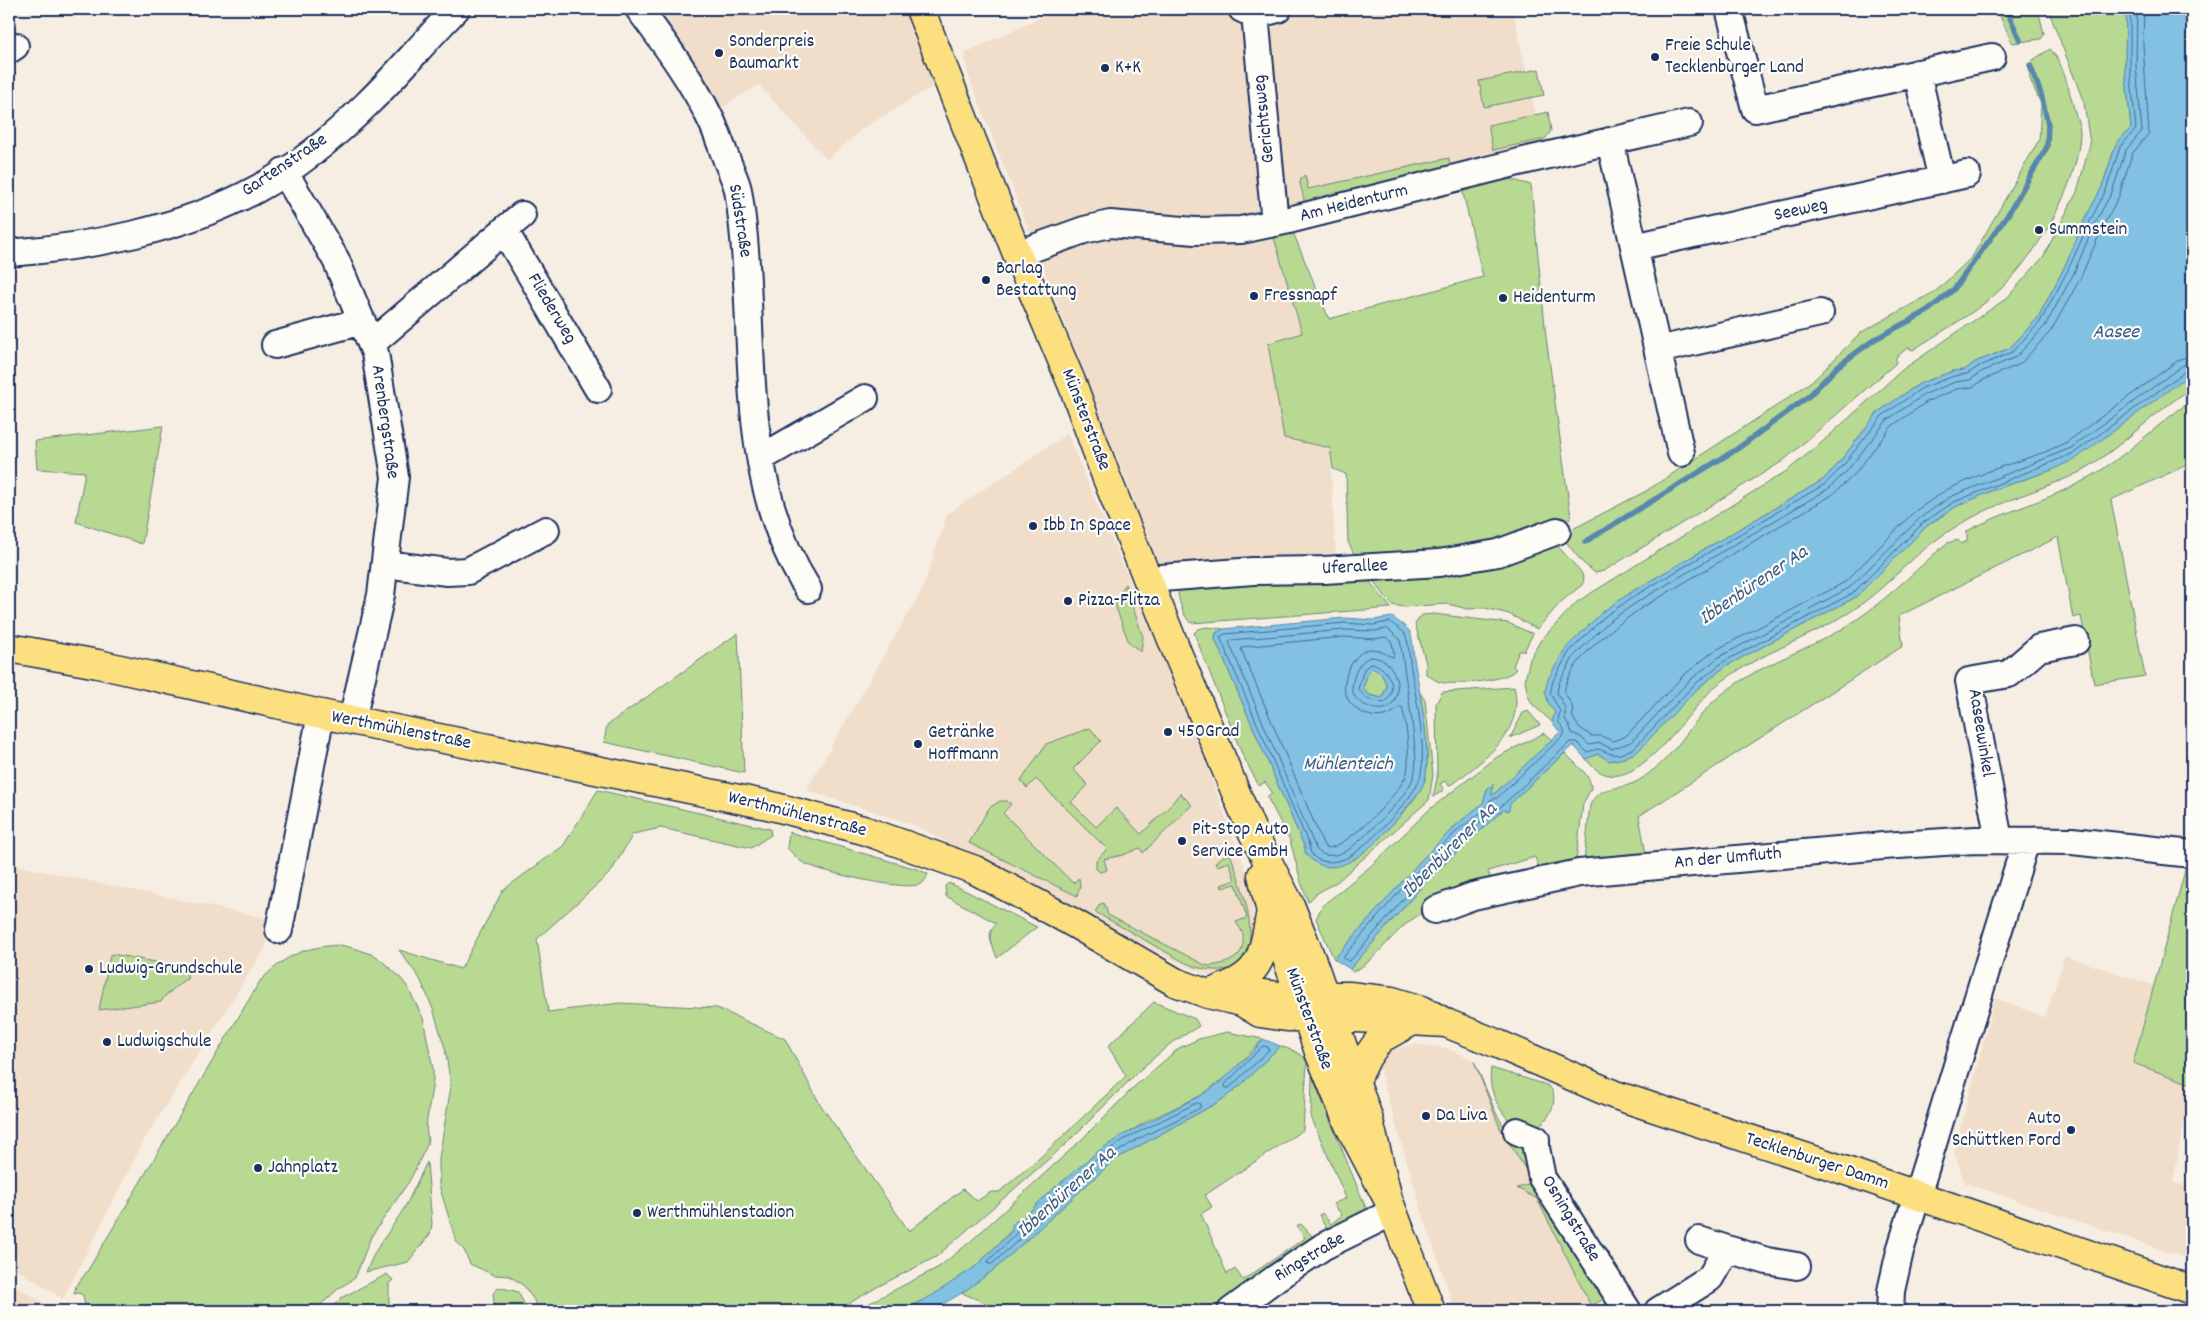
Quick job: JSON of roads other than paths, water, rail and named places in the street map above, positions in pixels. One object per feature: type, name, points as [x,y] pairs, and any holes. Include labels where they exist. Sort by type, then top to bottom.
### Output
[{"type":"main road","name":"Münsterstraße","points":[[920,9],[1017,254],[1073,386],[1106,476],[1252,831],[1290,905],[1349,1125],[1391,1205]]},
{"type":"main road","name":"Werthmühlenstraße","points":[[9,648],[98,664],[321,714],[768,805],[863,830],[975,870],[1070,921],[1175,982],[1208,994],[1242,1002],[1260,1013],[1287,1017],[1316,1007]]},
{"type":"main road","name":"Münsterstraße","points":[[1252,831],[1271,912],[1316,1007],[1355,1082],[1368,1117],[1391,1205],[1431,1311]]},
{"type":"main road","points":[[1208,994],[1234,985],[1254,969],[1265,949],[1271,912]]},
{"type":"main road","name":"Tecklenburger Damm","points":[[1316,1007],[1349,996],[1392,1001],[1422,1010],[1446,1024],[1498,1044],[1615,1095],[2192,1290]]},
{"type":"main road","name":"Tecklenburger Damm","points":[[1316,1007],[1412,1022],[1446,1024]]},
{"type":"main road","points":[[1355,1082],[1366,1057],[1380,1039],[1412,1022]]},
{"type":"street","name":"Südstraße","points":[[639,9],[670,51],[711,120],[737,188],[747,275],[752,388],[761,458],[766,485],[782,538],[808,589]]},
{"type":"street","points":[[1729,9],[1754,109],[1992,56]]},
{"type":"street","name":"Gerichtsweg","points":[[1259,11],[1275,223]]},
{"type":"street","name":"Gartenstraße","points":[[9,253],[83,244],[129,235],[226,204],[258,188],[318,147],[370,102],[448,12]]},
{"type":"street","points":[[1917,73],[1942,180]]},
{"type":"street","name":"Am Heidenturm","points":[[1017,254],[1084,230],[1110,224],[1195,231],[1241,230],[1689,123]]},
{"type":"street","points":[[1610,141],[1681,453]]},
{"type":"street","name":"Arenbergstraße","points":[[284,172],[336,260],[375,353],[395,477],[381,595],[352,720]]},
{"type":"street","name":"Seeweg","points":[[1634,246],[1967,174]]},
{"type":"street","name":"Fliederweg","points":[[366,332],[513,222],[598,389]]},
{"type":"street","points":[[1658,350],[1820,313]]},
{"type":"street","points":[[275,345],[366,332]]},
{"type":"street","points":[[761,458],[865,398]]},
{"type":"street","points":[[385,564],[447,572],[468,571],[546,530]]},
{"type":"street","name":"Uferallee","points":[[1148,579],[1254,570],[1324,570],[1439,563],[1498,553],[1557,531]]},
{"type":"street","name":"Aaseewinkel","points":[[1999,840],[1970,681],[2009,674],[2039,648],[2076,640]]},
{"type":"street","name":"Werthmühlenstraße","points":[[279,930],[321,714]]},
{"type":"street","name":"An der Umfluth","points":[[1435,910],[1473,896],[1579,873],[1883,846],[1975,840],[2072,841],[2192,854]]},
{"type":"street","points":[[1890,1311],[1891,1291],[1900,1251],[2026,841]]},
{"type":"street","name":"Osningstraße","points":[[1517,1131],[1536,1139],[1542,1178],[1628,1311]]},
{"type":"street","name":"Ringstraße","points":[[1231,1311],[1324,1246],[1391,1205]]},
{"type":"street","points":[[1699,1240],[1767,1261],[1797,1266]]},
{"type":"street","points":[[1658,1311],[1710,1278],[1727,1249]]},
{"type":"water","name":"Aasee","points":[[2126,9],[2192,9],[2192,373],[2077,458],[2052,470],[1996,489],[1957,506],[1927,526],[1856,597],[1726,666],[1697,689],[1637,752],[1624,758],[1609,761],[1598,754],[1586,759],[1573,745],[1510,804],[1509,811],[1503,810],[1430,877],[1350,969],[1334,959],[1423,858],[1454,827],[1483,803],[1487,789],[1493,784],[1492,796],[1560,732],[1552,722],[1555,712],[1549,704],[1545,692],[1548,679],[1565,649],[1601,613],[1633,591],[1823,480],[1838,464],[1878,412],[1919,384],[1953,371],[1965,370],[1975,362],[2010,348],[2037,319],[2063,270],[2085,219],[2102,187],[2116,144],[2131,128],[2125,67]]},
{"type":"water","name":"Mühlenteich","points":[[1392,617],[1406,628],[1411,635],[1426,736],[1427,767],[1425,779],[1411,802],[1370,848],[1357,858],[1330,867],[1317,864],[1305,853],[1305,848],[1215,639],[1216,633],[1223,629],[1345,618],[1373,620]],"holes":[[[1372,668],[1381,673],[1387,686],[1382,698],[1369,695],[1363,688],[1368,672]]]},
{"type":"water","name":"Ibbenbürener Aa","points":[[1263,1039],[1280,1046],[1241,1085],[1220,1101],[1114,1160],[996,1268],[962,1293],[931,1311],[900,1311],[933,1295],[975,1267],[1012,1231],[1012,1225],[1016,1221],[1023,1219],[1045,1196],[1100,1150],[1121,1136],[1202,1095],[1219,1083],[1253,1052]]},
{"type":"waterway","points":[[2006,9],[2020,40]]},
{"type":"waterway","points":[[1585,542],[1737,449],[1809,396],[1838,366],[1875,339],[1926,312],[1954,289],[2007,216],[2047,147],[2048,124],[2041,94],[2030,65]]},
{"type":"place","name":"Sonderpreis Baumarkt","points":[[719,53]]},
{"type":"place","name":"Freie Schule Tecklenburger Land","points":[[1655,57]]},
{"type":"place","name":"K+K","points":[[1105,68]]},
{"type":"place","name":"Summstein","points":[[2039,230]]},
{"type":"place","name":"Barlag Bestattung","points":[[986,280]]},
{"type":"place","name":"Fressnapf","points":[[1254,296]]},
{"type":"place","name":"Heidenturm","points":[[1503,298]]},
{"type":"place","name":"Ibb In Space","points":[[1033,526]]},
{"type":"place","name":"Pizza-Flitza","points":[[1068,601]]},
{"type":"place","name":"450Grad","points":[[1168,732]]},
{"type":"place","name":"Getränke Hoffmann","points":[[918,744]]},
{"type":"place","name":"Pit-Stop Auto Service GmbH","points":[[1182,841]]},
{"type":"place","name":"Ludwig-Grundschule","points":[[89,969]]},
{"type":"place","name":"Ludwigschule","points":[[107,1042]]},
{"type":"place","name":"Da Liva","points":[[1426,1116]]},
{"type":"place","name":"Auto Schüttken Ford","points":[[2071,1130]]},
{"type":"place","name":"Jahnplatz","points":[[258,1168]]},
{"type":"place","name":"Werthmühlenstadion","points":[[637,1213]]}]
